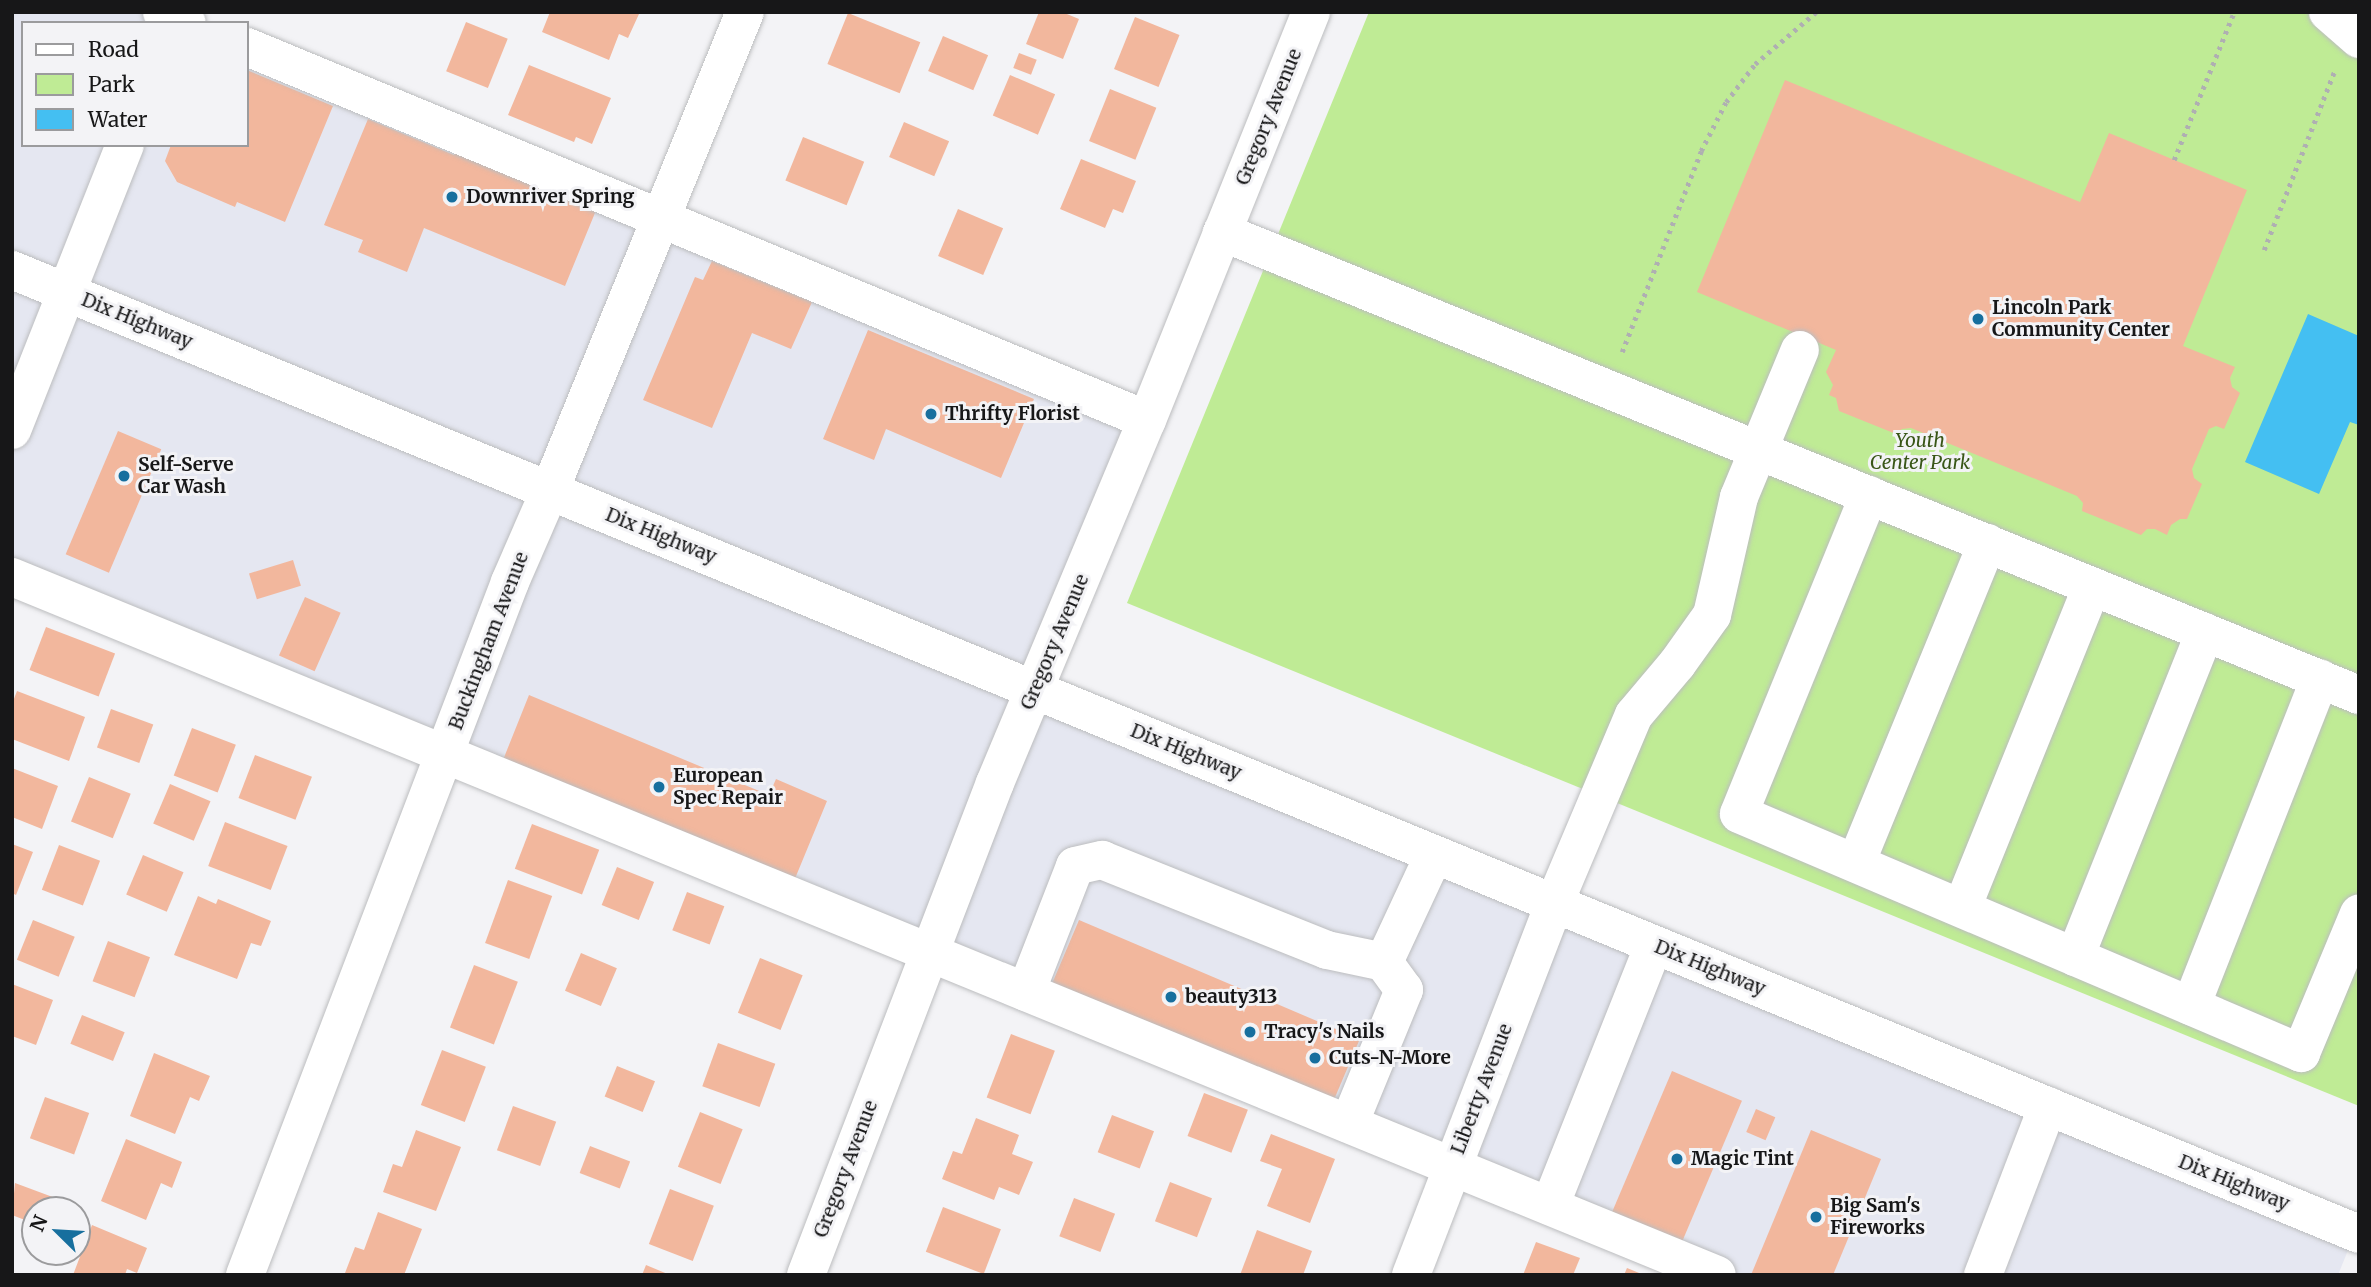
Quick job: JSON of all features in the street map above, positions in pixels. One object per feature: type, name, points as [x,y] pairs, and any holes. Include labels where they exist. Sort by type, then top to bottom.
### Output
[{"type":"street","name":"Buckingham Avenue","points":[[245,1275],[510,582],[550,491],[745,12]]},
{"type":"street","name":"Gregory Avenue","points":[[806,1275],[929,953],[1311,12]]},
{"type":"street","points":[[248,47],[1147,420]]},
{"type":"street","points":[[12,430],[124,147]]},
{"type":"street","points":[[1222,232],[2359,695]]},
{"type":"street","name":"Dix Highway","points":[[12,270],[2359,1234]]},
{"type":"street","name":"Liberty Avenue","points":[[1411,1275],[1554,904],[1634,715],[1677,664],[1712,615],[1739,497],[1800,350]]},
{"type":"street","points":[[1869,495],[1739,814],[2301,1053],[2359,914]]},
{"type":"street","points":[[1856,863],[1987,543]]},
{"type":"street","points":[[12,577],[1717,1275]]},
{"type":"street","points":[[1962,908],[2092,586]]},
{"type":"street","points":[[2075,957],[2205,632]]},
{"type":"street","points":[[2191,1006],[2320,679]]},
{"type":"street","points":[[1384,962],[1434,855]]},
{"type":"street","points":[[1026,992],[1075,866],[1102,860],[1326,950],[1384,962],[1404,990],[1349,1124]]},
{"type":"street","points":[[1550,1206],[1654,945]]},
{"type":"street","points":[[1983,1275],[2048,1107]]},
{"type":"path","points":[[1608,389],[1701,150],[1726,102],[1755,64],[1816,12]]},
{"type":"path","points":[[2174,160],[2234,12]]},
{"type":"path","points":[[2264,250],[2346,28]]},
{"type":"shaded area","points":[[12,12],[162,12],[182,21],[21,21],[21,147],[248,147],[248,47],[1147,420],[1035,689],[2355,1233],[2338,1275],[1717,1275],[12,577]]},
{"type":"green space","name":"Youth Center Park","points":[[1369,12],[2359,12],[2359,1106],[1127,603]]},
{"type":"water","points":[[2308,314],[2359,336],[2359,425],[2350,422],[2319,494],[2245,462]]},
{"type":"building","points":[[550,12],[639,14],[628,38],[619,34],[609,60],[542,32]]},
{"type":"building","points":[[1039,12],[1062,12],[1079,19],[1063,59],[1026,44]]},
{"type":"building","points":[[848,13],[920,42],[900,93],[827,64]]},
{"type":"building","points":[[1135,17],[1180,35],[1159,87],[1114,69]]},
{"type":"building","points":[[466,22],[508,39],[488,88],[446,71]]},
{"type":"building","points":[[943,36],[988,55],[973,90],[928,71]]},
{"type":"building","points":[[1019,53],[1037,60],[1031,75],[1013,68]]},
{"type":"building","points":[[529,65],[611,98],[592,144],[576,137],[574,142],[508,115]]},
{"type":"building","points":[[248,70],[333,106],[285,222],[237,202],[235,207],[177,182],[165,161],[170,147],[248,147]]},
{"type":"building","points":[[1010,75],[1055,94],[1038,135],[993,116]]},
{"type":"building","name":"Lincoln Park Community Center","points":[[1785,80],[2080,202],[2109,133],[2247,190],[2183,346],[2235,367],[2230,378],[2232,387],[2240,393],[2224,429],[2216,426],[2209,429],[2192,469],[2194,478],[2202,484],[2187,519],[2180,519],[2171,525],[2167,535],[2155,529],[2147,529],[2141,535],[2082,511],[2083,503],[2077,496],[1911,428],[1902,429],[1896,434],[1839,411],[1836,398],[1829,395],[1833,385],[1826,372],[1836,350],[1697,292]]},
{"type":"building","points":[[1110,89],[1156,108],[1135,160],[1089,141]]},
{"type":"building","name":"Downriver Spring","points":[[368,119],[454,155],[456,151],[597,208],[565,286],[424,228],[407,272],[358,252],[363,240],[324,225]]},
{"type":"building","points":[[904,122],[949,141],[934,176],[889,157]]},
{"type":"building","points":[[803,137],[864,162],[847,205],[785,181]]},
{"type":"building","points":[[1081,159],[1136,181],[1123,213],[1113,209],[1105,228],[1060,209]]},
{"type":"building","points":[[958,209],[1003,228],[983,275],[938,256]]},
{"type":"building","points":[[712,261],[812,302],[791,349],[752,333],[712,428],[643,400],[695,277],[703,280]]},
{"type":"building","name":"Thrifty Florist","points":[[868,330],[1034,399],[1001,478],[886,429],[874,460],[823,439]]},
{"type":"building","name":"Self-Serve Car Wash","points":[[118,431],[161,449],[109,573],[66,554]]},
{"type":"building","points":[[293,560],[301,586],[257,599],[249,573]]},
{"type":"building","points":[[305,597],[341,613],[315,671],[279,655]]},
{"type":"building","points":[[46,627],[115,654],[99,696],[30,670]]},
{"type":"building","points":[[17,691],[85,717],[69,761],[12,739],[12,704]]},
{"type":"building","name":"European Spec Repair","points":[[529,695],[769,795],[776,779],[827,801],[794,881],[503,760]]},
{"type":"building","points":[[111,709],[153,724],[139,763],[97,748]]},
{"type":"building","points":[[192,728],[236,745],[218,792],[174,776]]},
{"type":"building","points":[[255,755],[312,777],[295,820],[239,798]]},
{"type":"building","points":[[12,768],[58,786],[42,829],[12,817]]},
{"type":"building","points":[[89,777],[131,794],[113,838],[71,822]]},
{"type":"building","points":[[170,784],[211,801],[194,841],[153,824]]},
{"type":"building","points":[[225,822],[288,846],[271,890],[208,866]]},
{"type":"building","points":[[532,824],[599,850],[582,895],[515,869]]},
{"type":"building","points":[[12,844],[33,852],[16,895],[12,893]]},
{"type":"building","points":[[59,845],[100,861],[83,906],[42,890]]},
{"type":"building","points":[[143,855],[184,872],[167,912],[126,895]]},
{"type":"building","points":[[617,867],[654,882],[639,920],[602,905]]},
{"type":"building","points":[[508,880],[552,896],[529,959],[485,943]]},
{"type":"building","points":[[687,892],[724,906],[710,945],[672,930]]},
{"type":"building","points":[[198,896],[216,904],[218,899],[271,921],[261,946],[251,943],[237,979],[174,955]]},
{"type":"building","points":[[33,920],[75,937],[59,977],[17,960]]},
{"type":"building","points":[[1079,920],[1360,1039],[1331,1106],[1050,987]]},
{"type":"building","points":[[108,941],[150,957],[135,997],[93,981]]},
{"type":"building","points":[[581,953],[617,968],[601,1006],[565,991]]},
{"type":"building","points":[[760,958],[803,975],[781,1030],[738,1013]]},
{"type":"building","points":[[474,965],[518,982],[494,1044],[450,1028]]},
{"type":"building","points":[[12,984],[53,1000],[36,1045],[12,1036]]},
{"type":"building","points":[[82,1015],[125,1032],[113,1061],[70,1044]]},
{"type":"building","points":[[1011,1034],[1055,1051],[1031,1114],[987,1097]]},
{"type":"building","points":[[718,1043],[775,1064],[760,1107],[702,1086]]},
{"type":"building","points":[[442,1050],[486,1067],[465,1122],[421,1105]]},
{"type":"building","points":[[154,1053],[210,1076],[199,1101],[190,1097],[175,1134],[130,1116]]},
{"type":"building","points":[[617,1066],[655,1081],[643,1112],[605,1097]]},
{"type":"building","name":"Magic Tint","points":[[1672,1071],[1742,1101],[1680,1247],[1610,1217]]},
{"type":"building","points":[[1204,1093],[1248,1110],[1231,1153],[1188,1136]]},
{"type":"building","points":[[45,1097],[89,1113],[74,1154],[30,1138]]},
{"type":"building","points":[[513,1106],[556,1122],[540,1166],[497,1150]]},
{"type":"building","points":[[1756,1109],[1775,1117],[1766,1140],[1746,1132]]},
{"type":"building","points":[[700,1112],[743,1129],[721,1184],[678,1167]]},
{"type":"building","points":[[1112,1115],[1154,1131],[1140,1168],[1098,1152]]},
{"type":"building","points":[[976,1118],[1019,1135],[1012,1154],[1033,1162],[1019,1195],[999,1187],[994,1200],[942,1179],[953,1151],[962,1154]]},
{"type":"building","points":[[416,1130],[461,1147],[436,1211],[383,1192],[393,1164],[402,1167]]},
{"type":"building","name":"Big Sam's Fireworks","points":[[1811,1130],[1881,1159],[1833,1275],[1751,1275]]},
{"type":"building","points":[[1271,1134],[1335,1159],[1310,1223],[1267,1206],[1282,1169],[1260,1161]]},
{"type":"building","points":[[126,1139],[182,1162],[172,1188],[161,1183],[146,1220],[101,1201]]},
{"type":"building","points":[[590,1146],[630,1161],[620,1188],[580,1173]]},
{"type":"building","points":[[1170,1182],[1212,1198],[1197,1237],[1155,1221]]},
{"type":"building","points":[[15,1183],[50,1196],[21,1196],[21,1219],[12,1215]]},
{"type":"building","points":[[670,1189],[714,1206],[693,1261],[649,1244]]},
{"type":"building","points":[[1074,1198],[1115,1214],[1100,1252],[1059,1236]]},
{"type":"building","points":[[943,1207],[1001,1229],[984,1274],[926,1252]]},
{"type":"building","points":[[378,1212],[422,1229],[404,1275],[345,1273],[355,1247],[364,1250]]},
{"type":"building","points":[[92,1225],[147,1248],[137,1273],[127,1269],[125,1275],[73,1275],[76,1266],[91,1266]]},
{"type":"building","points":[[1257,1230],[1312,1251],[1303,1275],[1240,1275]]},
{"type":"building","points":[[1536,1242],[1580,1258],[1573,1275],[1523,1275]]},
{"type":"building","points":[[646,1265],[670,1275],[642,1275]]},
{"type":"building","points":[[1627,1268],[1644,1275],[1624,1275]]},
{"type":"place","name":"Downriver Spring","points":[[452,197]]},
{"type":"place","name":"Lincoln Park Community Center","points":[[1978,319]]},
{"type":"place","name":"Thrifty Florist","points":[[931,414]]},
{"type":"place","name":"Self-Serve Car Wash","points":[[124,476]]},
{"type":"place","name":"European Spec Repair","points":[[659,787]]},
{"type":"place","name":"beauty313","points":[[1171,997]]},
{"type":"place","name":"Tracy's Nails","points":[[1250,1032]]},
{"type":"place","name":"Cuts-N-More","points":[[1315,1058]]},
{"type":"place","name":"Magic Tint","points":[[1677,1159]]},
{"type":"place","name":"Big Sam's Fireworks","points":[[1816,1217]]}]
